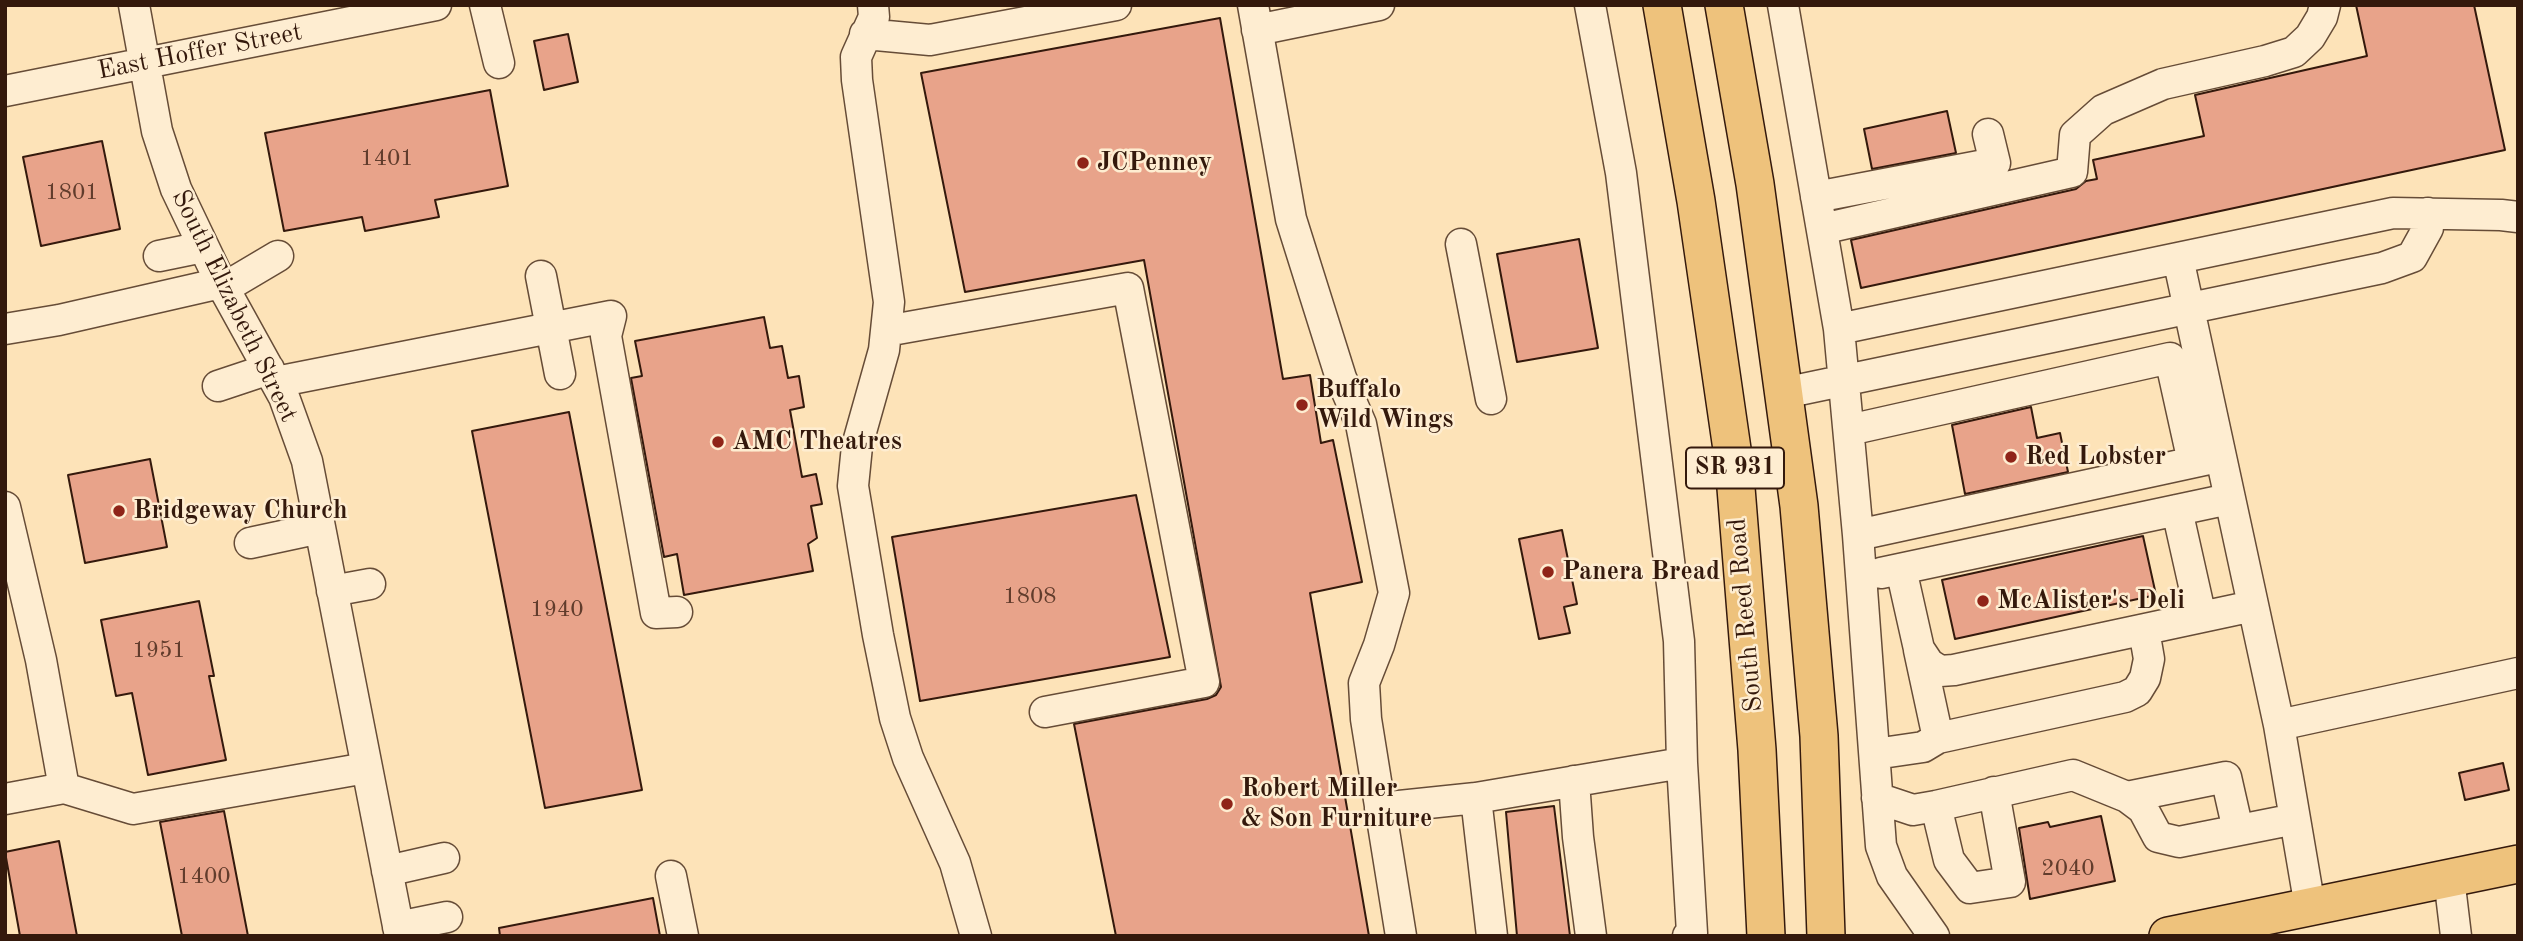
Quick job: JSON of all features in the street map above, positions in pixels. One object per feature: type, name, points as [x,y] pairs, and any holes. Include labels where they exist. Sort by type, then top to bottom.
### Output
[{"type":"main road","name":"South Reed Road","points":[[1662,5],[1696,201],[1734,463],[1757,750],[1766,936]]},
{"type":"main road","name":"SR 931","points":[[1724,5],[1755,184],[1799,506],[1819,736],[1826,936]]},
{"type":"main road","points":[[2168,936],[2518,864]]},
{"type":"street","name":"South Elizabeth Street","points":[[134,5],[157,131],[176,189],[222,286],[284,397],[307,461],[399,931]]},
{"type":"street","name":"East Hoffer Street","points":[[5,91],[436,5]]},
{"type":"street","points":[[485,5],[499,63]]},
{"type":"street","points":[[873,5],[874,17],[856,57],[857,80],[889,302],[884,351],[858,446],[853,486],[895,718],[908,758],[955,863],[976,936]]},
{"type":"street","points":[[865,34],[930,40],[1116,5]]},
{"type":"street","points":[[1379,5],[1255,18],[1291,219],[1341,378],[1361,424],[1394,593],[1379,645],[1364,682],[1366,719],[1401,936]]},
{"type":"street","points":[[1590,5],[1621,173],[1679,641],[1682,762],[1692,933],[1688,936]]},
{"type":"street","points":[[1783,5],[1839,329],[1858,535],[1881,846],[1892,876],[1934,936]]},
{"type":"street","points":[[1822,229],[2072,172],[2075,135],[2103,110],[2163,84],[2294,52],[2309,37],[2322,17],[2325,5]]},
{"type":"street","points":[[1816,197],[1996,163],[1988,134]]},
{"type":"street","points":[[1839,329],[2393,213],[2518,217]]},
{"type":"street","points":[[1784,393],[2382,268],[2412,257],[2428,228],[2428,213]]},
{"type":"street","points":[[1461,244],[1491,399]]},
{"type":"street","points":[[159,256],[203,247]]},
{"type":"street","points":[[5,329],[222,286],[278,256]]},
{"type":"street","points":[[2178,258],[2188,308],[2207,459]]},
{"type":"street","points":[[541,276],[560,374]]},
{"type":"street","points":[[886,331],[1128,288],[1204,682],[1045,712]]},
{"type":"street","points":[[218,386],[611,316],[606,336],[656,614],[677,612]]},
{"type":"street","points":[[2112,324],[2121,369]]},
{"type":"street","points":[[1849,430],[2171,358],[2207,459],[2230,499],[2279,725],[2310,907]]},
{"type":"street","points":[[1858,535],[2207,459]]},
{"type":"street","points":[[1861,578],[2230,499]]},
{"type":"street","points":[[5,507],[41,660],[64,788]]},
{"type":"street","points":[[2178,510],[2202,617]]},
{"type":"street","points":[[250,543],[320,528]]},
{"type":"street","points":[[1901,569],[1938,738]]},
{"type":"street","points":[[332,591],[370,584]]},
{"type":"street","points":[[1919,649],[1929,664],[1940,671],[1954,670],[2253,606]]},
{"type":"street","points":[[1875,754],[1923,747],[1938,738],[2125,697],[2137,691],[2146,678],[2149,659],[2144,630]]},
{"type":"street","points":[[2279,725],[2518,673]]},
{"type":"street","points":[[1380,808],[1476,798],[1682,762]]},
{"type":"street","points":[[5,799],[64,788],[133,809],[366,768]]},
{"type":"street","points":[[1877,798],[1913,810],[2073,775],[2127,797],[2143,809],[2158,837],[2179,842],[2295,818]]},
{"type":"street","points":[[2127,797],[2226,777],[2238,830]]},
{"type":"street","points":[[1574,781],[1578,837],[1591,936]]},
{"type":"street","points":[[1936,806],[1950,860],[1970,888],[2010,882],[1994,793]]},
{"type":"street","points":[[1476,798],[1492,936]]},
{"type":"street","points":[[387,871],[444,858]]},
{"type":"street","points":[[671,876],[683,936]]},
{"type":"street","points":[[2449,878],[2456,936]]},
{"type":"street","points":[[399,931],[447,917]]},
{"type":"building","points":[[2356,5],[2474,5],[2505,150],[1861,288],[1851,240],[2076,189],[2086,181],[2097,179],[2093,160],[2204,136],[2195,95],[2367,56]]},
{"type":"building","points":[[1220,18],[1283,379],[1310,375],[1321,443],[1333,440],[1362,582],[1310,593],[1369,936],[1116,936],[1074,724],[1207,699],[1216,695],[1221,687],[1144,260],[965,292],[921,73]]},
{"type":"building","points":[[568,34],[578,82],[544,90],[534,41]]},
{"type":"building","points":[[490,90],[508,186],[435,200],[439,217],[365,231],[362,217],[284,231],[265,133]]},
{"type":"building","points":[[1947,111],[1956,153],[1872,169],[1864,129]]},
{"type":"building","points":[[102,141],[120,229],[41,246],[23,157]]},
{"type":"building","points":[[1579,239],[1598,348],[1517,362],[1497,254]]},
{"type":"building","name":"AMC Theatres","points":[[764,317],[770,348],[782,346],[788,378],[799,376],[804,407],[790,410],[802,477],[816,474],[822,504],[811,506],[817,538],[808,544],[813,571],[684,595],[677,554],[664,557],[631,378],[642,376],[635,341]]},
{"type":"building","name":"Red Lobster","points":[[2031,407],[2037,438],[2060,433],[2068,472],[1965,494],[1952,425]]},
{"type":"building","points":[[569,412],[642,790],[545,808],[472,431]]},
{"type":"building","points":[[150,459],[167,547],[85,563],[68,475]]},
{"type":"building","points":[[1136,495],[1170,657],[920,701],[892,537]]},
{"type":"building","name":"Panera Bread","points":[[1562,530],[1577,604],[1564,607],[1570,633],[1539,639],[1519,539]]},
{"type":"building","points":[[2143,536],[2156,595],[1955,639],[1942,580]]},
{"type":"building","points":[[199,601],[214,676],[209,676],[226,760],[148,775],[132,693],[116,696],[101,620]]},
{"type":"building","points":[[2503,763],[2509,790],[2465,800],[2459,773]]},
{"type":"building","points":[[1554,806],[1570,936],[1517,936],[1506,812]]},
{"type":"building","points":[[224,811],[248,936],[182,936],[160,822]]},
{"type":"building","points":[[2101,816],[2115,881],[2030,899],[2019,828],[2048,822],[2050,827]]},
{"type":"building","points":[[59,841],[77,936],[20,936],[5,852]]},
{"type":"building","points":[[653,898],[660,936],[500,936],[499,928]]},
{"type":"place","name":"JCPenney","points":[[1083,163]]},
{"type":"place","name":"Buffalo Wild Wings","points":[[1302,405]]},
{"type":"place","name":"AMC Theatres","points":[[718,442]]},
{"type":"place","name":"Red Lobster","points":[[2011,457]]},
{"type":"place","name":"Bridgeway Church","points":[[119,511]]},
{"type":"place","name":"Panera Bread","points":[[1548,572]]},
{"type":"place","name":"McAlister's Deli","points":[[1983,601]]},
{"type":"place","name":"Robert Miller & Son Furniture","points":[[1227,804]]}]
